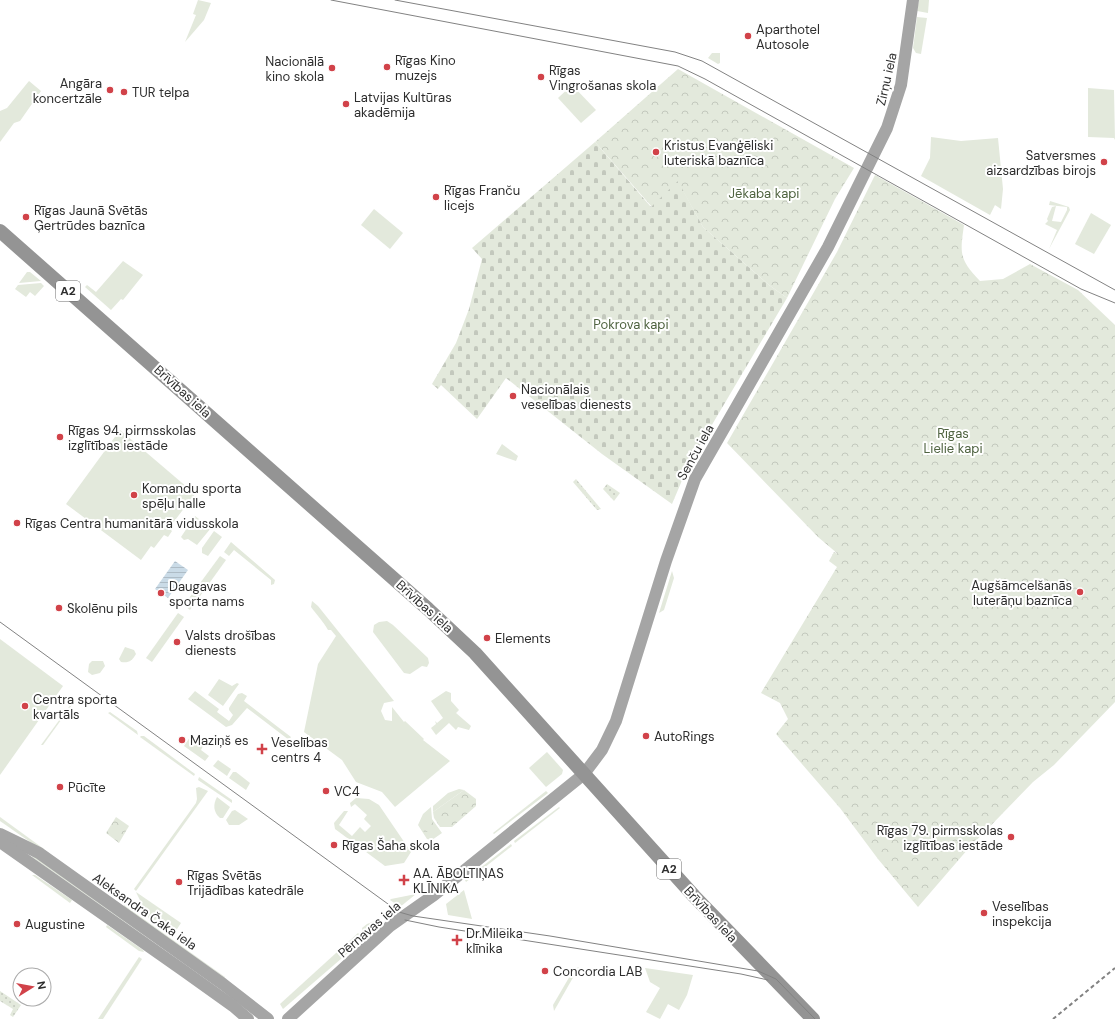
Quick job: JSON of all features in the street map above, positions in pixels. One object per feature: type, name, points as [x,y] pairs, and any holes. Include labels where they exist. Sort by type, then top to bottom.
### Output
[{"type":"highway","name":"Brīvības iela","points":[[0,231],[443,622],[475,653],[694,896],[813,1019]]},
{"type":"main road","name":"Zirņu iela","points":[[872,161],[887,128],[901,85],[912,0]]},
{"type":"main road","name":"Senču iela","points":[[584,774],[602,750],[616,721],[666,562],[695,479],[828,247],[872,161]]},
{"type":"main road","name":"Pērnavas iela","points":[[288,1019],[390,926],[434,895],[584,774]]},
{"type":"main road","name":"Aleksandra Čaka iela","points":[[0,834],[39,853],[223,984],[232,984],[249,996],[263,1015]]},
{"type":"main road","name":"Aleksandra Čaka iela","points":[[0,842],[194,978],[248,1019]]},
{"type":"green space","points":[[198,0],[211,3],[204,20],[185,42],[196,15],[193,14]]},
{"type":"green space","points":[[919,0],[929,0],[928,13],[917,11]]},
{"type":"green space","points":[[917,17],[927,18],[921,54],[916,53],[913,48]]},
{"type":"green space","points":[[712,53],[720,53],[720,63],[718,64],[708,58]]},
{"type":"green space","name":"Jēkaba kapi","points":[[678,69],[854,168],[835,199],[787,298],[769,285],[703,227],[678,182],[652,207],[595,142]]},
{"type":"green space","points":[[29,81],[41,91],[20,121],[14,123],[0,142],[0,111],[7,108]]},
{"type":"green space","points":[[572,85],[596,110],[581,123],[558,98]]},
{"type":"green space","points":[[1088,88],[1114,90],[1115,140],[1114,138],[1088,137]]},
{"type":"green space","points":[[931,137],[961,141],[998,138],[1003,189],[1001,209],[995,205],[990,215],[921,176],[930,158]]},
{"type":"green space","name":"Pokrova kapi","points":[[595,142],[651,207],[678,181],[703,227],[769,285],[787,298],[700,445],[686,471],[672,504],[602,454],[506,378],[477,419],[441,385],[438,389],[432,384],[456,343],[469,309],[482,259],[472,248]]},
{"type":"green space","name":"Rīgas Lielie kapi","points":[[875,175],[964,225],[962,243],[963,256],[968,267],[980,281],[1003,279],[1030,264],[1078,290],[1115,325],[1115,702],[1054,765],[1033,782],[968,849],[918,907],[878,859],[840,808],[776,734],[788,719],[780,703],[761,693],[837,567],[829,561],[834,552],[838,554],[818,537],[727,443],[837,252]]},
{"type":"green space","points":[[1050,201],[1069,207],[1070,210],[1049,249],[1057,230],[1045,224],[1048,221],[1047,219],[1052,207],[1056,206],[1052,221],[1061,222],[1067,210],[1067,207],[1049,205]]},
{"type":"green space","points":[[374,209],[403,233],[390,249],[361,225]]},
{"type":"green space","points":[[1091,213],[1111,225],[1094,254],[1075,244]]},
{"type":"green space","points":[[123,261],[143,275],[123,300],[121,299],[111,310],[85,287],[87,285],[96,292]]},
{"type":"green space","points":[[27,272],[30,272],[41,281],[19,283]]},
{"type":"green space","points":[[41,283],[44,286],[35,296],[30,292],[26,297],[15,289],[18,285]]},
{"type":"green space","name":"Komandu sporta spēļu halle","points":[[120,430],[195,494],[169,528],[172,531],[168,537],[164,535],[154,548],[151,546],[141,560],[66,504]]},
{"type":"green space","points":[[502,444],[518,456],[516,461],[496,454]]},
{"type":"green space","points":[[576,479],[601,509],[597,510],[573,482]]},
{"type":"green space","points":[[607,484],[620,493],[614,501],[603,489]]},
{"type":"green space","points":[[195,516],[211,528],[197,545],[188,539],[184,540],[181,537]]},
{"type":"green space","points":[[214,531],[222,537],[208,556],[202,553],[202,548]]},
{"type":"green space","points":[[231,542],[275,580],[274,584],[271,585],[271,580],[234,550],[229,556],[224,552]]},
{"type":"green space","points":[[220,556],[226,560],[190,610],[184,605]]},
{"type":"green space","points":[[672,571],[674,578],[664,610],[659,613]]},
{"type":"green space","points":[[312,601],[318,606],[394,701],[384,703],[381,711],[385,720],[392,721],[392,707],[404,722],[405,721],[424,739],[423,740],[450,761],[395,807],[382,792],[356,782],[342,760],[304,732],[318,664],[336,636],[331,630],[328,630],[311,607]]},
{"type":"green space","points":[[178,613],[184,617],[152,662],[146,658]]},
{"type":"green space","points":[[387,621],[428,658],[429,663],[427,667],[422,666],[410,674],[404,673],[373,632],[374,625],[379,622]]},
{"type":"green space","name":"Centra sporta kvartāls","points":[[0,639],[63,686],[0,775]]},
{"type":"green space","points":[[125,647],[134,650],[136,654],[130,661],[121,662],[119,659]]},
{"type":"green space","points":[[92,661],[103,661],[105,666],[100,673],[92,675],[88,672],[89,664]]},
{"type":"green space","points":[[219,679],[232,686],[237,683],[239,684],[223,706],[208,695]]},
{"type":"green space","points":[[195,691],[219,709],[217,712],[229,721],[233,715],[229,708],[238,694],[242,693],[247,696],[244,701],[291,737],[289,740],[247,708],[232,725],[226,727],[188,699]]},
{"type":"green space","points":[[446,691],[451,693],[451,701],[459,710],[456,713],[471,726],[469,730],[458,727],[456,730],[449,723],[436,735],[431,728],[436,724],[435,721],[437,723],[443,718],[431,701]]},
{"type":"green space","points":[[74,700],[43,745],[41,745]]},
{"type":"green space","points":[[110,712],[137,731],[138,735],[108,713]]},
{"type":"green space","points":[[144,736],[195,774],[194,776],[140,737]]},
{"type":"green space","points":[[190,737],[203,746],[201,750],[209,756],[205,761],[184,746]]},
{"type":"green space","points":[[547,752],[563,770],[562,774],[546,787],[529,768]]},
{"type":"green space","points":[[218,760],[231,769],[227,776],[213,766]]},
{"type":"green space","points":[[233,772],[236,772],[250,783],[246,790],[229,778]]},
{"type":"green space","points":[[199,777],[232,800],[232,803],[198,780]]},
{"type":"green space","points":[[199,787],[208,791],[136,891],[134,889],[196,803],[196,788]]},
{"type":"green space","points":[[459,789],[464,790],[433,812],[433,806],[448,793]]},
{"type":"green space","points":[[464,790],[476,799],[476,806],[452,827],[440,827],[434,818],[433,812]]},
{"type":"green space","points":[[546,791],[548,793],[494,834],[493,833]]},
{"type":"green space","points":[[217,797],[230,807],[223,818],[220,818],[215,811],[214,805]]},
{"type":"green space","points":[[356,798],[369,799],[379,805],[411,852],[404,863],[385,866],[335,829],[334,823],[344,811],[348,811],[339,825],[352,836],[360,827],[365,832],[371,826],[364,819],[367,815],[355,804],[351,807],[350,803]]},
{"type":"green space","points":[[431,807],[432,819],[442,833],[432,840],[427,839],[418,825],[423,814]]},
{"type":"green space","points":[[559,807],[560,808],[515,843],[514,841]]},
{"type":"green space","points":[[235,810],[248,819],[239,825],[229,825],[226,820],[232,811]]},
{"type":"green space","points":[[430,816],[434,824],[432,831],[424,832],[419,824]]},
{"type":"green space","points":[[0,817],[44,849],[43,851],[0,821]]},
{"type":"green space","points":[[116,817],[129,826],[119,843],[106,833]]},
{"type":"green space","points":[[511,844],[512,846],[466,882],[465,880]]},
{"type":"green space","points":[[33,855],[172,955],[32,857]]},
{"type":"green space","points":[[32,875],[35,875],[72,900],[70,903]]},
{"type":"green space","points":[[464,890],[472,919],[448,915],[446,904]]},
{"type":"green space","points":[[136,892],[181,923],[173,935],[149,919]]},
{"type":"green space","points":[[416,894],[400,907],[390,900],[391,899]]},
{"type":"green space","points":[[124,905],[225,977],[225,978],[123,907]]},
{"type":"green space","points":[[380,919],[382,921],[366,937],[362,928],[367,924]]},
{"type":"green space","points":[[107,925],[144,952],[139,951],[106,927]]},
{"type":"green space","points":[[358,933],[364,939],[283,1009],[280,1004]]},
{"type":"green space","points":[[139,957],[142,959],[103,1019],[98,1019]]},
{"type":"green space","points":[[579,967],[554,1011],[553,1005],[574,969]]},
{"type":"green space","points":[[645,968],[693,975],[687,995],[679,1010],[668,1004],[660,1019],[646,1012],[660,988],[650,982]]},
{"type":"green space","points":[[0,991],[12,999],[12,1007],[20,1007],[13,1017],[10,1015],[13,1009],[0,1001]]},
{"type":"water","points":[[175,561],[188,570],[168,598],[155,589]]},
{"type":"tram line","points":[[331,0],[678,66],[705,79],[1081,289],[1115,303]]},
{"type":"tram line","points":[[395,0],[675,52],[702,61],[1115,290]]},
{"type":"tram line","points":[[0,622],[399,912],[413,916],[550,936],[758,971],[776,979],[815,1019]]},
{"type":"tram line","points":[[405,920],[439,927],[741,974],[768,980]]},
{"type":"railway","points":[[1053,1019],[1115,968]]},
{"type":"place","name":"Aparthotel Autosole","points":[[748,36]]},
{"type":"place","name":"Rīgas Kino muzejs","points":[[387,67]]},
{"type":"place","name":"Nacionālā kino skola","points":[[332,68]]},
{"type":"place","name":"Rīgas Vingrošanas skola","points":[[541,77]]},
{"type":"place","name":"Angāra koncertzāle","points":[[110,90]]},
{"type":"place","name":"TUR telpa","points":[[124,92]]},
{"type":"place","name":"Latvijas Kultūras akadēmija","points":[[346,104]]},
{"type":"place","name":"Kristus Evanģēliski luteriskā baznīca","points":[[656,152]]},
{"type":"place","name":"Satversmes aizsardzības birojs","points":[[1104,162]]},
{"type":"place","name":"Rīgas Franču licejs","points":[[436,197]]},
{"type":"place","name":"Rīgas Jaunā Svētās Ģertrūdes baznīca","points":[[26,217]]},
{"type":"place","name":"Nacionālais veselības dienests","points":[[513,396]]},
{"type":"place","name":"Rīgas 94. pirmsskolas izglītības iestāde","points":[[60,437]]},
{"type":"place","name":"Komandu sporta spēļu halle","points":[[134,495]]},
{"type":"place","name":"Rīgas Centra humanitārā vidusskola","points":[[17,523]]},
{"type":"place","name":"Augšāmcelšanās luterāņu baznīca","points":[[1080,592]]},
{"type":"place","name":"Daugavas sporta nams","points":[[161,593]]},
{"type":"place","name":"Skolēnu pils","points":[[59,608]]},
{"type":"place","name":"Elements","points":[[487,638]]},
{"type":"place","name":"Valsts drošības dienests","points":[[177,642]]},
{"type":"place","name":"Centra sporta kvartāls","points":[[25,706]]},
{"type":"place","name":"AutoRings","points":[[646,736]]},
{"type":"place","name":"Maziņš es","points":[[182,740]]},
{"type":"place","name":"Veselības centrs 4","points":[[262,749]]},
{"type":"place","name":"Pūcīte","points":[[60,787]]},
{"type":"place","name":"VC4","points":[[326,791]]},
{"type":"place","name":"Rīgas 79. pirmsskolas izglītības iestāde","points":[[1011,837]]},
{"type":"place","name":"Rīgas Šaha skola","points":[[334,845]]},
{"type":"place","name":"AA. ĀBOLTIŅAS KLĪNIKA","points":[[404,880]]},
{"type":"place","name":"Rīgas Svētās Trijādības katedrāle","points":[[179,882]]},
{"type":"place","name":"Veselības inspekcija","points":[[984,913]]},
{"type":"place","name":"Augustine","points":[[17,924]]},
{"type":"place","name":"Dr.Mileika klīnika","points":[[457,940]]},
{"type":"place","name":"Concordia LAB","points":[[545,971]]}]
